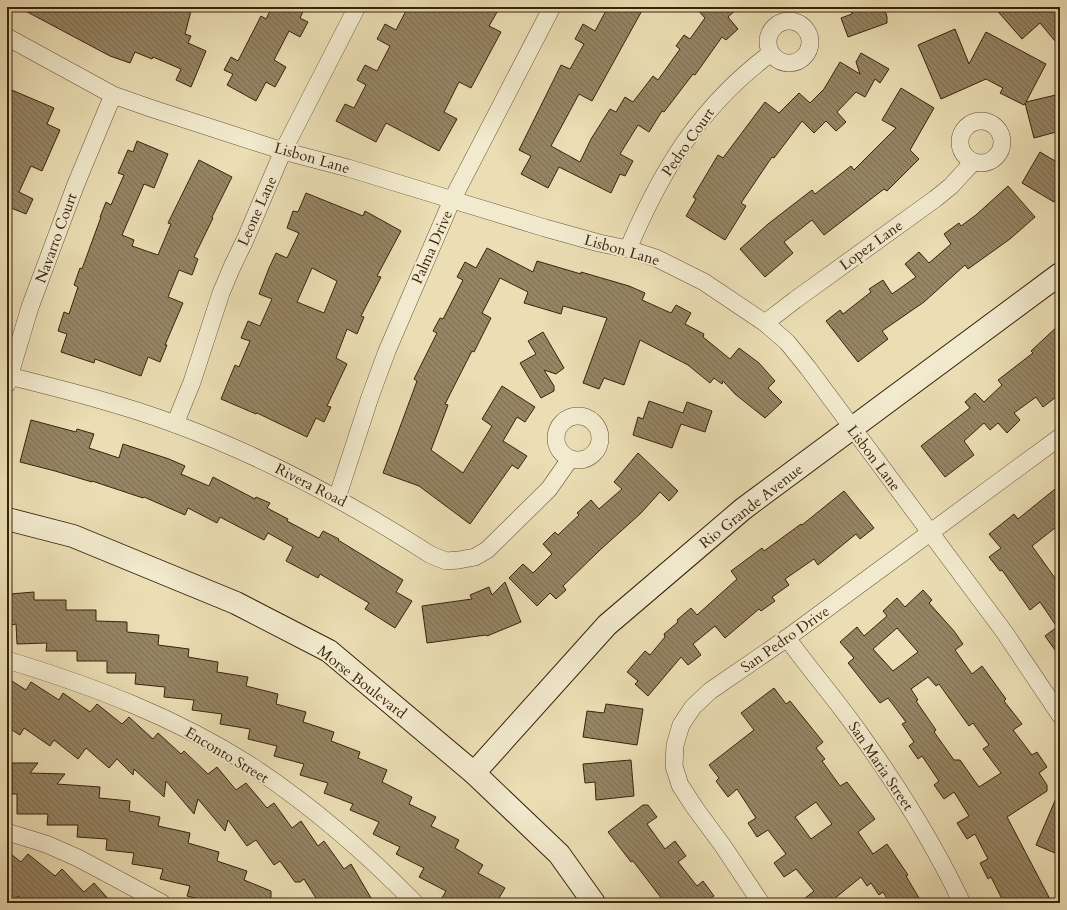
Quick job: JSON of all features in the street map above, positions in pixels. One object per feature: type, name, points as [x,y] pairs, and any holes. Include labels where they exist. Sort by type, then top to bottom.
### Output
[{"type":"street","name":"Leone Lane","points":[[175,424],[192,382],[226,280],[263,201],[283,151],[357,7]]},
{"type":"street","name":"Palma Drive","points":[[337,498],[370,397],[385,358],[452,200],[552,7]]},
{"type":"street","name":"Lisbon Lane","points":[[7,38],[113,95],[283,151],[348,168],[584,239],[656,258],[704,282],[765,323],[787,342],[808,368],[1005,633],[1060,715]]},
{"type":"street","name":"Pedro Court","points":[[628,250],[655,190],[685,140],[724,93],[753,66],[771,53]]},
{"type":"street","name":"Navarro Court","points":[[8,380],[33,300],[76,184],[113,95]]},
{"type":"street","name":"Lopez Lane","points":[[765,323],[935,199],[951,186],[973,162]]},
{"type":"street","name":"Rio Grande Avenue","points":[[474,773],[607,625],[743,509],[1060,274]]},
{"type":"street","name":"Rivera Road","points":[[8,380],[89,397],[175,424],[249,453],[337,498],[431,555],[446,561],[475,557],[487,550],[550,489],[570,459]]},
{"type":"street","name":"San Pedro Drive","points":[[761,903],[724,846],[695,808],[680,785],[674,766],[675,745],[681,725],[693,707],[710,691],[787,638],[1060,437]]},
{"type":"street","name":"Morse Boulevard","points":[[7,519],[73,536],[236,603],[329,651],[474,773],[559,854],[594,903]]},
{"type":"street","name":"San Maria Street","points":[[787,638],[861,734],[886,770],[932,848],[962,903]]},
{"type":"street","name":"Enconto Street","points":[[7,660],[72,680],[113,696],[173,722],[216,745],[253,768],[334,827],[370,858],[415,903]]},
{"type":"street","points":[[7,832],[46,844],[78,858],[162,903]]},
{"type":"building","points":[[18,7],[192,7],[185,34],[191,36],[188,43],[206,51],[191,87],[176,80],[181,69],[153,57],[152,59],[135,52],[130,63],[110,56]]},
{"type":"building","points":[[272,7],[305,7],[300,18],[308,22],[300,37],[289,31],[274,60],[286,67],[275,87],[266,82],[256,101],[227,85],[233,74],[224,70],[231,57],[238,61],[261,16],[266,19]]},
{"type":"building","points":[[408,7],[500,7],[489,26],[501,32],[471,88],[459,82],[444,112],[457,119],[439,151],[386,123],[376,142],[336,121],[345,104],[354,108],[366,85],[357,80],[365,65],[377,71],[390,46],[377,39],[385,24],[396,30]]},
{"type":"building","points":[[608,7],[644,7],[592,101],[579,94],[551,146],[580,162],[591,139],[610,109],[616,112],[625,97],[633,102],[653,76],[658,80],[680,49],[676,46],[684,35],[690,39],[705,18],[695,7],[739,7],[728,17],[738,29],[726,40],[722,37],[695,75],[693,74],[664,112],[662,111],[649,132],[638,125],[620,154],[633,161],[625,176],[620,174],[611,193],[559,167],[548,188],[521,174],[531,156],[519,150],[561,65],[570,69],[584,44],[575,39],[583,24],[595,31]]},
{"type":"building","points":[[850,7],[884,7],[887,23],[848,37],[841,18],[852,14]]},
{"type":"building","points":[[994,7],[1060,7],[1060,47],[1040,23],[1022,39]]},
{"type":"building","points":[[955,29],[969,64],[986,32],[1046,64],[1026,102],[1060,94],[1060,131],[1034,138],[1025,103],[1024,105],[1000,93],[1003,88],[986,79],[941,99],[918,45]]},
{"type":"building","points":[[861,53],[889,69],[880,83],[875,79],[865,97],[856,92],[837,112],[846,122],[836,131],[826,121],[814,133],[802,121],[774,158],[772,157],[741,203],[746,206],[725,240],[686,216],[696,199],[693,197],[718,155],[723,158],[765,102],[779,113],[799,93],[810,103],[824,89],[840,62],[860,74],[856,62]]},
{"type":"building","points":[[7,88],[54,108],[47,124],[60,130],[42,171],[31,166],[19,192],[33,199],[26,214],[11,208],[7,217]]},
{"type":"building","points":[[901,88],[934,108],[910,150],[919,159],[887,191],[884,189],[824,235],[812,220],[784,242],[793,253],[765,277],[740,249],[768,224],[812,190],[815,194],[851,166],[854,170],[896,128],[882,120]]},
{"type":"building","points":[[137,141],[168,154],[154,188],[144,184],[122,235],[134,240],[132,246],[158,255],[171,224],[168,223],[199,160],[232,177],[194,257],[198,259],[192,275],[179,270],[168,297],[183,303],[165,345],[167,345],[160,362],[148,357],[141,376],[95,359],[94,363],[61,352],[67,334],[58,331],[64,312],[69,314],[78,287],[74,285],[80,268],[82,269],[106,202],[111,205],[124,175],[118,173],[128,150],[133,152]]},
{"type":"building","points":[[1040,152],[1060,164],[1060,192],[1054,202],[1022,183]]},
{"type":"building","points":[[1008,186],[1035,217],[1010,239],[968,269],[965,265],[924,302],[882,331],[888,339],[858,362],[826,321],[840,310],[843,314],[871,292],[869,289],[883,280],[892,294],[916,277],[905,264],[919,252],[929,263],[951,244],[944,234],[959,223],[961,226],[976,215]]},
{"type":"building","points":[[306,193],[363,216],[365,211],[401,231],[377,276],[381,277],[361,316],[364,317],[357,334],[347,329],[336,358],[347,364],[327,406],[331,407],[324,422],[316,418],[307,437],[257,413],[256,414],[221,399],[235,365],[239,367],[250,341],[241,338],[248,321],[260,326],[272,299],[259,294],[276,253],[287,258],[299,233],[287,228],[293,211],[298,212]],"holes":[[[312,268],[337,281],[324,313],[297,302]]]},
{"type":"building","points":[[487,248],[533,272],[537,261],[629,286],[645,293],[642,300],[671,313],[676,305],[691,313],[685,324],[704,334],[703,337],[730,359],[739,348],[759,363],[775,381],[768,388],[782,402],[765,418],[735,394],[723,381],[722,384],[714,378],[710,383],[688,365],[640,340],[624,385],[604,378],[599,389],[583,383],[607,318],[563,306],[561,314],[524,303],[528,292],[500,278],[482,313],[491,318],[445,404],[448,405],[431,450],[463,473],[492,426],[482,419],[502,386],[535,407],[525,422],[517,417],[503,441],[527,456],[518,469],[512,465],[470,524],[419,486],[383,473],[417,381],[414,379],[437,333],[433,331],[440,318],[443,319],[463,280],[457,277],[465,262],[476,268]]},
{"type":"building","points":[[1060,324],[1060,394],[1043,407],[1036,397],[1014,413],[1020,420],[1007,433],[998,423],[990,430],[984,423],[964,441],[974,455],[945,477],[921,446],[970,408],[965,402],[975,393],[984,402],[1002,385],[998,380],[1033,353],[1031,351]]},
{"type":"building","points":[[543,332],[564,368],[556,374],[544,370],[554,386],[554,391],[541,398],[520,363],[536,354],[528,341]]},
{"type":"building","points":[[649,401],[683,413],[687,402],[712,411],[705,432],[681,424],[672,448],[633,435],[638,417],[643,419]]},
{"type":"building","points":[[31,420],[76,432],[77,429],[94,434],[89,448],[119,458],[123,444],[169,459],[185,466],[181,474],[209,486],[213,477],[255,499],[256,497],[270,503],[267,508],[288,519],[287,521],[319,538],[323,531],[339,539],[338,540],[403,580],[396,592],[412,601],[395,628],[365,609],[369,603],[320,574],[318,578],[286,561],[293,547],[268,533],[264,540],[220,517],[217,523],[188,508],[185,515],[144,497],[143,498],[92,481],[20,462]]},
{"type":"building","points":[[638,453],[678,491],[669,501],[660,492],[641,513],[563,586],[566,590],[556,599],[550,593],[537,606],[509,578],[523,564],[533,573],[552,554],[543,544],[555,532],[558,535],[579,515],[577,513],[591,500],[599,509],[622,489],[614,482]]},
{"type":"building","points":[[1060,485],[1060,524],[1032,546],[1060,585],[1060,657],[1045,636],[1057,627],[1040,602],[1030,610],[1002,570],[1000,571],[989,557],[1001,548],[989,534],[1014,514],[1018,519]]},
{"type":"building","points":[[844,491],[874,528],[860,539],[856,534],[818,565],[814,559],[785,579],[789,585],[772,597],[775,601],[761,611],[759,609],[725,638],[715,626],[693,644],[701,655],[688,665],[681,657],[648,696],[635,684],[638,681],[627,672],[645,651],[650,655],[665,637],[664,634],[678,622],[677,620],[691,608],[697,615],[737,579],[731,571],[762,548],[764,551],[801,524],[802,525]]},
{"type":"building","points":[[505,582],[521,622],[487,636],[427,643],[422,606],[472,599],[470,595],[489,587],[492,595]]},
{"type":"building","points":[[923,590],[932,600],[929,603],[954,631],[963,644],[955,650],[972,674],[982,666],[1006,699],[1004,701],[1022,724],[1013,730],[1032,755],[1037,752],[1047,767],[1039,773],[1047,785],[1047,791],[1007,817],[1052,903],[1004,903],[991,877],[988,879],[980,863],[988,859],[975,834],[967,839],[957,823],[969,816],[954,792],[944,799],[934,785],[939,781],[922,756],[918,759],[909,746],[914,742],[902,724],[906,722],[888,698],[880,703],[848,663],[854,658],[840,642],[857,627],[864,636],[887,616],[883,611],[897,598],[905,607]],"holes":[[[897,628],[918,652],[893,671],[873,649]],[[928,677],[936,686],[939,684],[969,726],[973,723],[989,745],[983,749],[1001,773],[979,787],[960,760],[954,760],[934,732],[936,730],[916,701],[918,700],[911,689]]]},
{"type":"building","points":[[34,592],[34,600],[66,600],[66,610],[96,610],[96,621],[127,622],[127,632],[159,635],[158,645],[189,649],[188,657],[218,662],[217,672],[248,677],[246,686],[278,694],[276,704],[306,712],[303,722],[334,732],[331,741],[360,752],[358,758],[387,770],[382,782],[412,797],[409,804],[436,817],[431,826],[459,840],[455,848],[483,865],[478,873],[505,888],[496,903],[439,903],[446,891],[419,877],[424,868],[396,854],[400,847],[373,834],[379,822],[350,810],[353,804],[324,793],[328,783],[300,775],[304,764],[274,756],[277,746],[248,739],[250,729],[220,724],[222,714],[192,710],[194,700],[164,697],[165,687],[135,684],[136,673],[107,673],[107,661],[77,661],[77,651],[46,651],[47,643],[17,644],[16,624],[11,625],[10,594]]},
{"type":"building","points":[[7,678],[26,690],[31,682],[59,700],[63,693],[90,712],[97,704],[122,724],[129,717],[153,739],[158,733],[181,754],[184,751],[208,774],[217,767],[236,790],[246,783],[267,808],[274,803],[292,828],[301,821],[318,846],[324,841],[344,869],[351,864],[374,903],[319,903],[304,879],[300,882],[295,882],[280,861],[274,865],[256,840],[247,846],[228,820],[225,831],[198,799],[194,814],[166,781],[164,797],[134,769],[133,775],[117,759],[109,768],[86,748],[78,759],[54,740],[50,746],[24,728],[20,735],[7,727]]},
{"type":"building","points":[[774,688],[786,704],[790,701],[823,742],[816,748],[825,759],[822,761],[840,786],[847,782],[875,819],[858,832],[873,854],[887,844],[908,875],[906,876],[919,898],[910,903],[890,903],[883,892],[879,895],[871,883],[867,886],[861,877],[829,903],[799,903],[814,891],[796,869],[784,877],[774,863],[786,854],[768,830],[757,837],[748,823],[756,818],[737,789],[728,797],[716,781],[719,778],[709,765],[754,730],[741,713]],"holes":[[[816,802],[832,824],[811,839],[795,817]]]},
{"type":"building","points":[[606,704],[643,709],[637,745],[583,737],[587,711],[604,713]]},
{"type":"building","points":[[631,760],[634,796],[596,800],[595,782],[585,783],[583,764]]},
{"type":"building","points":[[12,763],[38,763],[30,773],[65,774],[57,784],[100,787],[99,798],[130,801],[129,811],[160,817],[158,826],[190,833],[188,843],[219,852],[217,861],[247,871],[244,880],[271,891],[271,897],[268,903],[213,903],[187,896],[190,886],[160,879],[163,869],[132,864],[134,853],[106,850],[107,839],[77,837],[78,825],[47,825],[48,814],[17,814],[17,794],[12,794]]},
{"type":"building","points":[[1060,789],[1060,855],[1036,845]]},
{"type":"building","points":[[643,805],[648,805],[657,817],[647,824],[665,849],[675,841],[686,856],[678,862],[697,886],[703,881],[714,896],[705,903],[665,903],[633,861],[631,862],[608,832]]},
{"type":"building","points":[[7,851],[21,862],[28,854],[55,876],[62,869],[84,892],[94,883],[112,903],[24,903],[18,896],[13,903],[7,903]]}]
